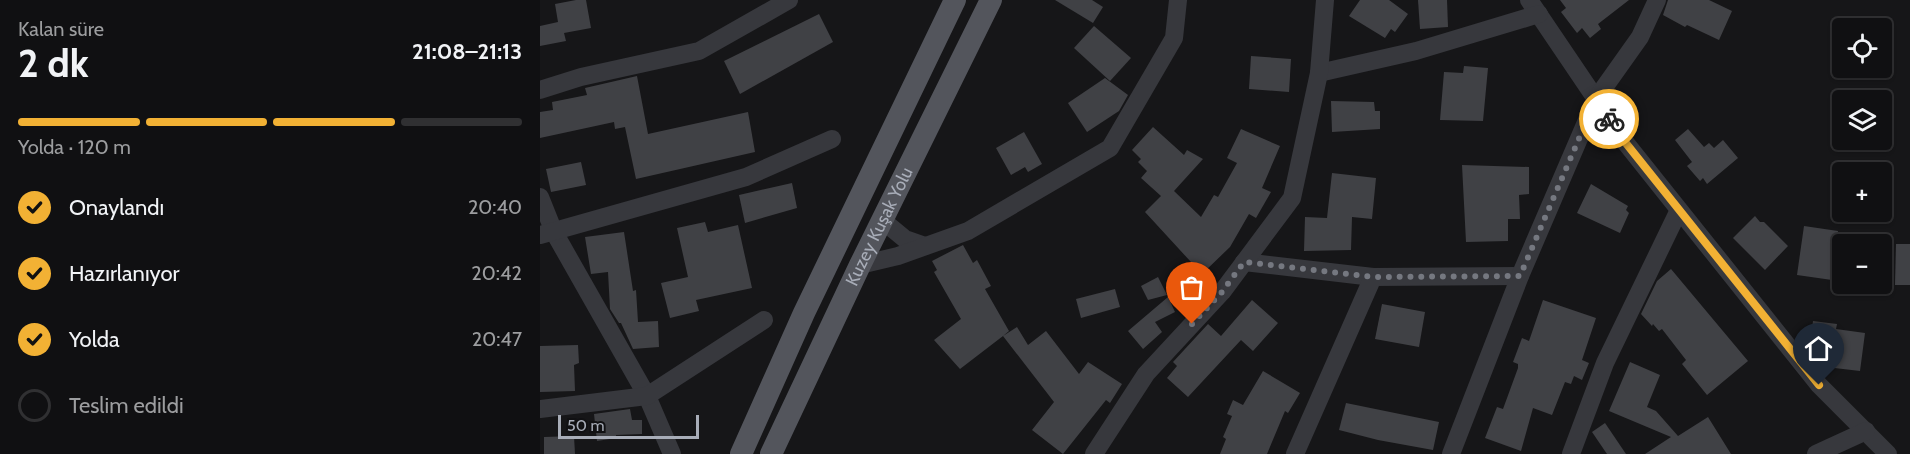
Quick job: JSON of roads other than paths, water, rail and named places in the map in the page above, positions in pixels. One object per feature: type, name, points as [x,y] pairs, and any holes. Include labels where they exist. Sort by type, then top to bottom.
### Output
[{"type":"main road","name":"Kuzey Kuşak Yolu","points":[[741,454],[809,302],[955,0]]},
{"type":"main road","name":"Kuzey Kuşak Yolu","points":[[771,454],[860,265],[991,0]]},
{"type":"street","points":[[540,90],[581,77],[699,51],[789,0]]},
{"type":"street","points":[[860,265],[898,256],[968,231],[1110,148],[1174,38],[1178,0]]},
{"type":"street","points":[[1094,454],[1146,374],[1222,292],[1292,198],[1319,73],[1325,0]]},
{"type":"street","points":[[1451,454],[1520,276],[1596,99],[1640,37],[1657,0]]},
{"type":"street","points":[[1319,73],[1416,51],[1534,7],[1625,142],[1819,385],[1888,454]]},
{"type":"street","points":[[547,234],[746,177],[832,139]]},
{"type":"street","points":[[540,197],[547,234],[647,396],[672,454]]},
{"type":"street","points":[[1571,454],[1605,363],[1680,210]]},
{"type":"street","points":[[882,220],[905,239],[925,246]]},
{"type":"street","points":[[1244,262],[1373,277],[1520,276]]},
{"type":"street","points":[[1295,454],[1373,277]]},
{"type":"street","points":[[540,409],[647,396],[764,320]]},
{"type":"street","points":[[1816,454],[1866,431]]}]
